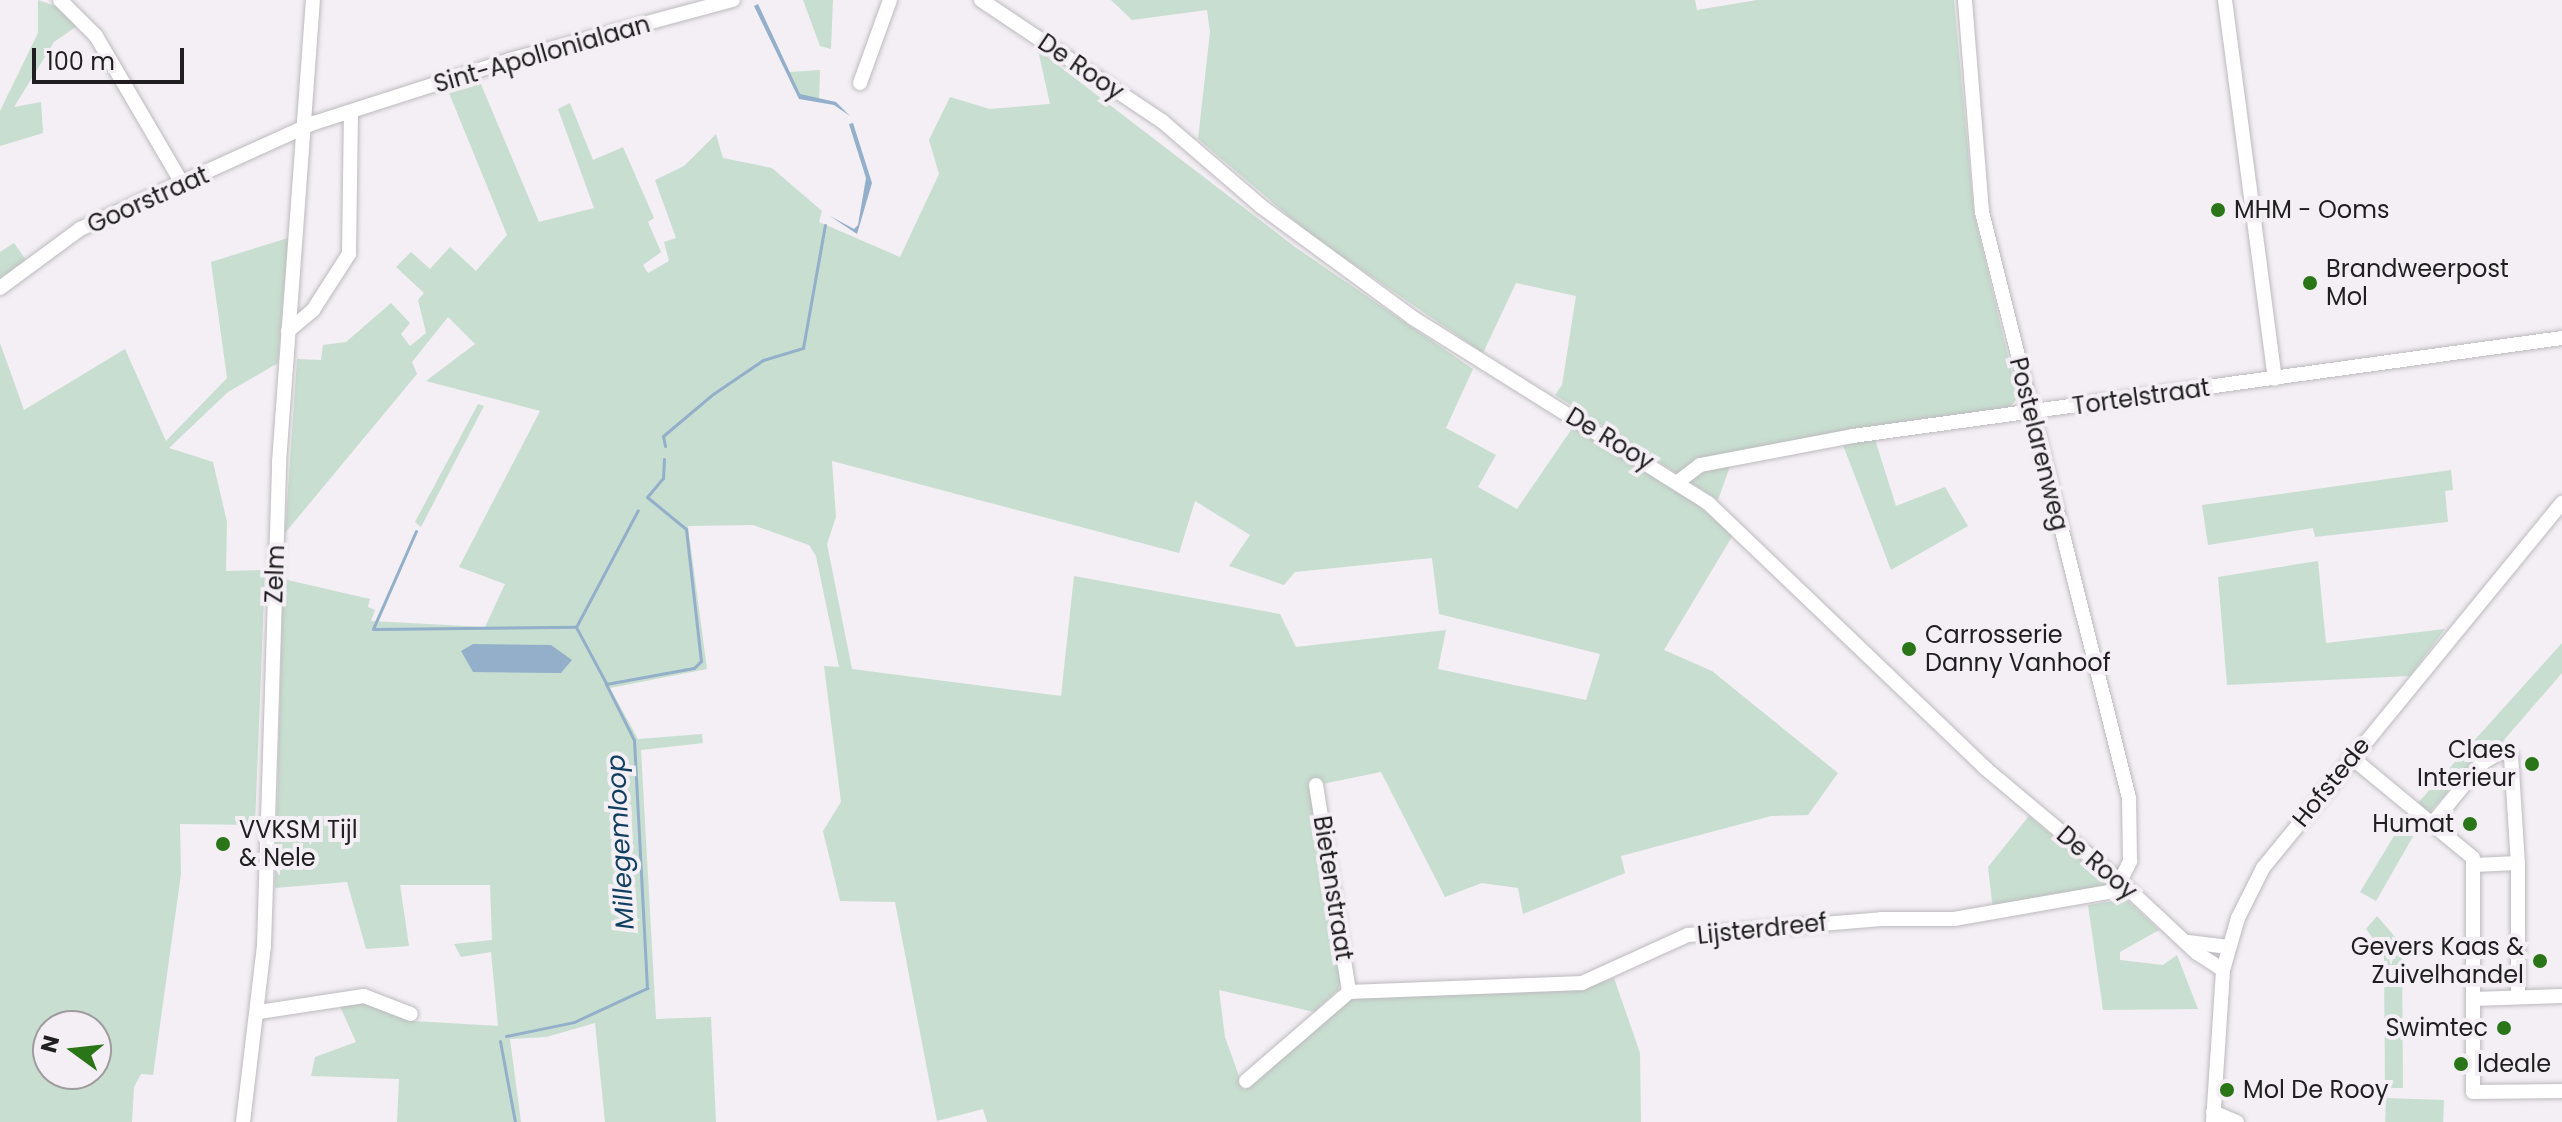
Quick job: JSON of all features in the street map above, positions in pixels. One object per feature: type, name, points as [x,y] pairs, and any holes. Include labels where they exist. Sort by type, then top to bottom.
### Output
[{"type":"street","points":[[60,0],[96,36],[182,183]]},
{"type":"street","name":"Zelm","points":[[243,1122],[259,1012],[288,331],[313,0]]},
{"type":"street","name":"Sint-Apollonialaan","points":[[305,132],[351,112],[510,60],[733,0]]},
{"type":"street","points":[[860,83],[890,0]]},
{"type":"street","name":"De Rooy","points":[[981,0],[1162,121],[1262,207],[1413,318],[1679,481],[1746,536],[1985,768],[2223,970]]},
{"type":"street","name":"Postelarenweg","points":[[1965,0],[1982,212],[2129,798],[2130,861],[2121,882]]},
{"type":"street","points":[[2225,0],[2275,379]]},
{"type":"street","points":[[288,331],[313,310],[349,254],[351,112]]},
{"type":"street","name":"Goorstraat","points":[[0,288],[80,229],[305,132]]},
{"type":"street","name":"Tortelstraat","points":[[1679,481],[1700,465],[1773,450],[2562,338]]},
{"type":"street","name":"Hofstede","points":[[2213,1117],[2223,970],[2229,947],[2263,868],[2562,503]]},
{"type":"street","points":[[2432,824],[2482,763],[2502,751],[2514,763],[2518,997]]},
{"type":"street","points":[[2351,757],[2473,858],[2473,1092],[2562,1091]]},
{"type":"street","name":"Bietenstraat","points":[[1316,785],[1349,992]]},
{"type":"street","points":[[2474,865],[2518,863]]},
{"type":"street","name":"Lijsterdreef","points":[[1349,992],[1582,983],[1688,935],[1984,915],[2111,895],[2121,882]]},
{"type":"street","points":[[2188,942],[2229,947]]},
{"type":"street","points":[[1246,1081],[1349,992]]},
{"type":"street","points":[[259,1012],[364,996],[411,1014]]},
{"type":"street","points":[[2473,999],[2562,996]]},
{"type":"street","points":[[2213,1117],[2237,1122]]},
{"type":"green space","points":[[38,0],[64,9],[80,24],[54,42],[14,107],[41,102],[43,133],[0,146],[0,111],[38,33]]},
{"type":"green space","points":[[803,0],[833,0],[831,49],[820,46]]},
{"type":"green space","points":[[1111,0],[1695,0],[1697,10],[1757,0],[1954,0],[1974,214],[2018,398],[2008,409],[1872,430],[1896,506],[1945,487],[1968,526],[1891,570],[1838,432],[1734,455],[1718,500],[1555,395],[1562,385],[1576,296],[1516,283],[1483,353],[1311,235],[1198,139],[1210,32],[1207,10],[1132,20]]},
{"type":"green space","points":[[1038,50],[1295,247],[1473,369],[1446,428],[1496,455],[1478,487],[1517,509],[1573,427],[1694,502],[1733,535],[1664,650],[1712,671],[1838,773],[1808,815],[1771,816],[1621,856],[1625,873],[1523,914],[1518,888],[1482,883],[1445,897],[1381,772],[1322,784],[1342,978],[1338,990],[1314,1012],[1219,990],[1225,1037],[1244,1090],[1346,999],[1584,988],[1614,978],[1640,1053],[1641,1122],[987,1122],[983,1109],[937,1121],[895,902],[840,901],[823,831],[841,802],[824,666],[839,667],[816,556],[809,545],[753,525],[688,526],[707,669],[610,688],[638,739],[702,734],[703,743],[641,750],[656,1019],[711,1017],[716,1122],[605,1122],[595,1023],[546,1037],[510,1039],[521,1122],[397,1122],[399,1079],[311,1076],[315,1057],[356,1042],[338,1002],[355,999],[414,1021],[498,1026],[491,952],[461,957],[454,944],[492,940],[490,885],[400,885],[409,946],[366,949],[347,882],[275,888],[283,579],[370,599],[368,607],[375,610],[371,621],[485,627],[505,584],[459,567],[540,411],[426,381],[475,344],[448,317],[412,362],[417,374],[285,533],[297,359],[321,360],[323,345],[346,342],[391,303],[410,323],[401,334],[410,346],[426,333],[418,300],[424,293],[396,267],[411,252],[430,269],[450,247],[476,271],[507,235],[449,93],[480,82],[539,222],[594,208],[558,109],[570,103],[593,160],[623,147],[654,218],[648,222],[661,252],[643,265],[648,273],[669,261],[664,242],[676,238],[655,180],[684,166],[716,134],[723,158],[772,168],[822,211],[819,222],[900,257],[939,174],[929,140],[950,97],[990,109],[1050,104]],"holes":[[[832,461],[1179,553],[1195,501],[1250,535],[1229,566],[1284,585],[1295,572],[1432,558],[1439,614],[1600,654],[1586,700],[1438,669],[1446,630],[1296,647],[1280,614],[1074,576],[1061,696],[852,669],[827,544],[836,517]]]},
{"type":"green space","points":[[820,70],[819,100],[799,94],[789,72]]},
{"type":"green space","points":[[288,238],[278,363],[228,392],[169,448],[213,462],[227,522],[226,571],[265,570],[255,825],[180,824],[181,874],[153,1075],[141,1074],[134,1087],[132,1122],[0,1122],[0,343],[24,410],[125,349],[166,441],[227,378],[211,262]]},
{"type":"green space","points":[[14,243],[26,260],[0,278],[0,252]]},
{"type":"green space","points":[[478,404],[484,406],[421,527],[415,522]]},
{"type":"green space","points":[[2451,470],[2453,490],[2445,491],[2448,522],[2315,537],[2313,528],[2208,545],[2202,505]]},
{"type":"green space","points":[[2318,561],[2326,643],[2445,629],[2410,676],[2227,685],[2218,577]]},
{"type":"green space","points":[[2562,643],[2562,673],[2497,748],[2475,760],[2428,814],[2417,804]]},
{"type":"green space","points":[[2408,813],[2419,826],[2376,901],[2360,892]]},
{"type":"green space","points":[[2029,816],[2110,884],[2105,891],[1993,910],[1988,867]]},
{"type":"green space","points":[[2126,899],[2159,930],[2120,952],[2120,960],[2163,965],[2177,955],[2198,1009],[2103,1010],[2088,905]]},
{"type":"green space","points":[[2377,916],[2402,945],[2403,1088],[2385,1088],[2384,953],[2366,929]]},
{"type":"green space","points":[[2386,1098],[2444,1100],[2443,1122],[2385,1122]]},
{"type":"water","points":[[758,4],[800,94],[836,102],[850,116],[834,105],[799,99],[754,6]]},
{"type":"water","points":[[853,123],[872,183],[857,234],[830,216],[854,229],[858,225],[866,178],[849,124]]},
{"type":"water","points":[[473,644],[551,645],[572,660],[561,673],[473,672],[461,651]]},
{"type":"waterway","name":"Millegemloop","points":[[665,446],[663,436],[713,394],[763,360],[803,348],[825,225]]},
{"type":"waterway","name":"Millegemloop","points":[[506,1036],[574,1022],[647,988],[634,740],[606,684],[694,668],[701,661],[686,529],[647,497],[663,478],[664,459]]},
{"type":"waterway","points":[[606,683],[576,627],[638,510]]},
{"type":"waterway","points":[[416,531],[373,629],[576,627]]},
{"type":"waterway","name":"Millegemloop","points":[[500,1041],[515,1122]]},
{"type":"place","name":"MHM - Ooms","points":[[2218,210]]},
{"type":"place","name":"Brandweerpost Mol","points":[[2310,283]]},
{"type":"place","name":"Carrosserie Danny Vanhoof","points":[[1909,649]]},
{"type":"place","name":"Claes Interieur","points":[[2532,764]]},
{"type":"place","name":"Humat","points":[[2470,824]]},
{"type":"place","name":"VVKSM Tijl & Nele","points":[[223,844]]},
{"type":"place","name":"Gevers Kaas & Zuivelhandel","points":[[2540,961]]},
{"type":"place","name":"Swimtec","points":[[2504,1028]]},
{"type":"place","name":"Ideale","points":[[2461,1064]]},
{"type":"place","name":"Mol De Rooy","points":[[2227,1090]]}]
